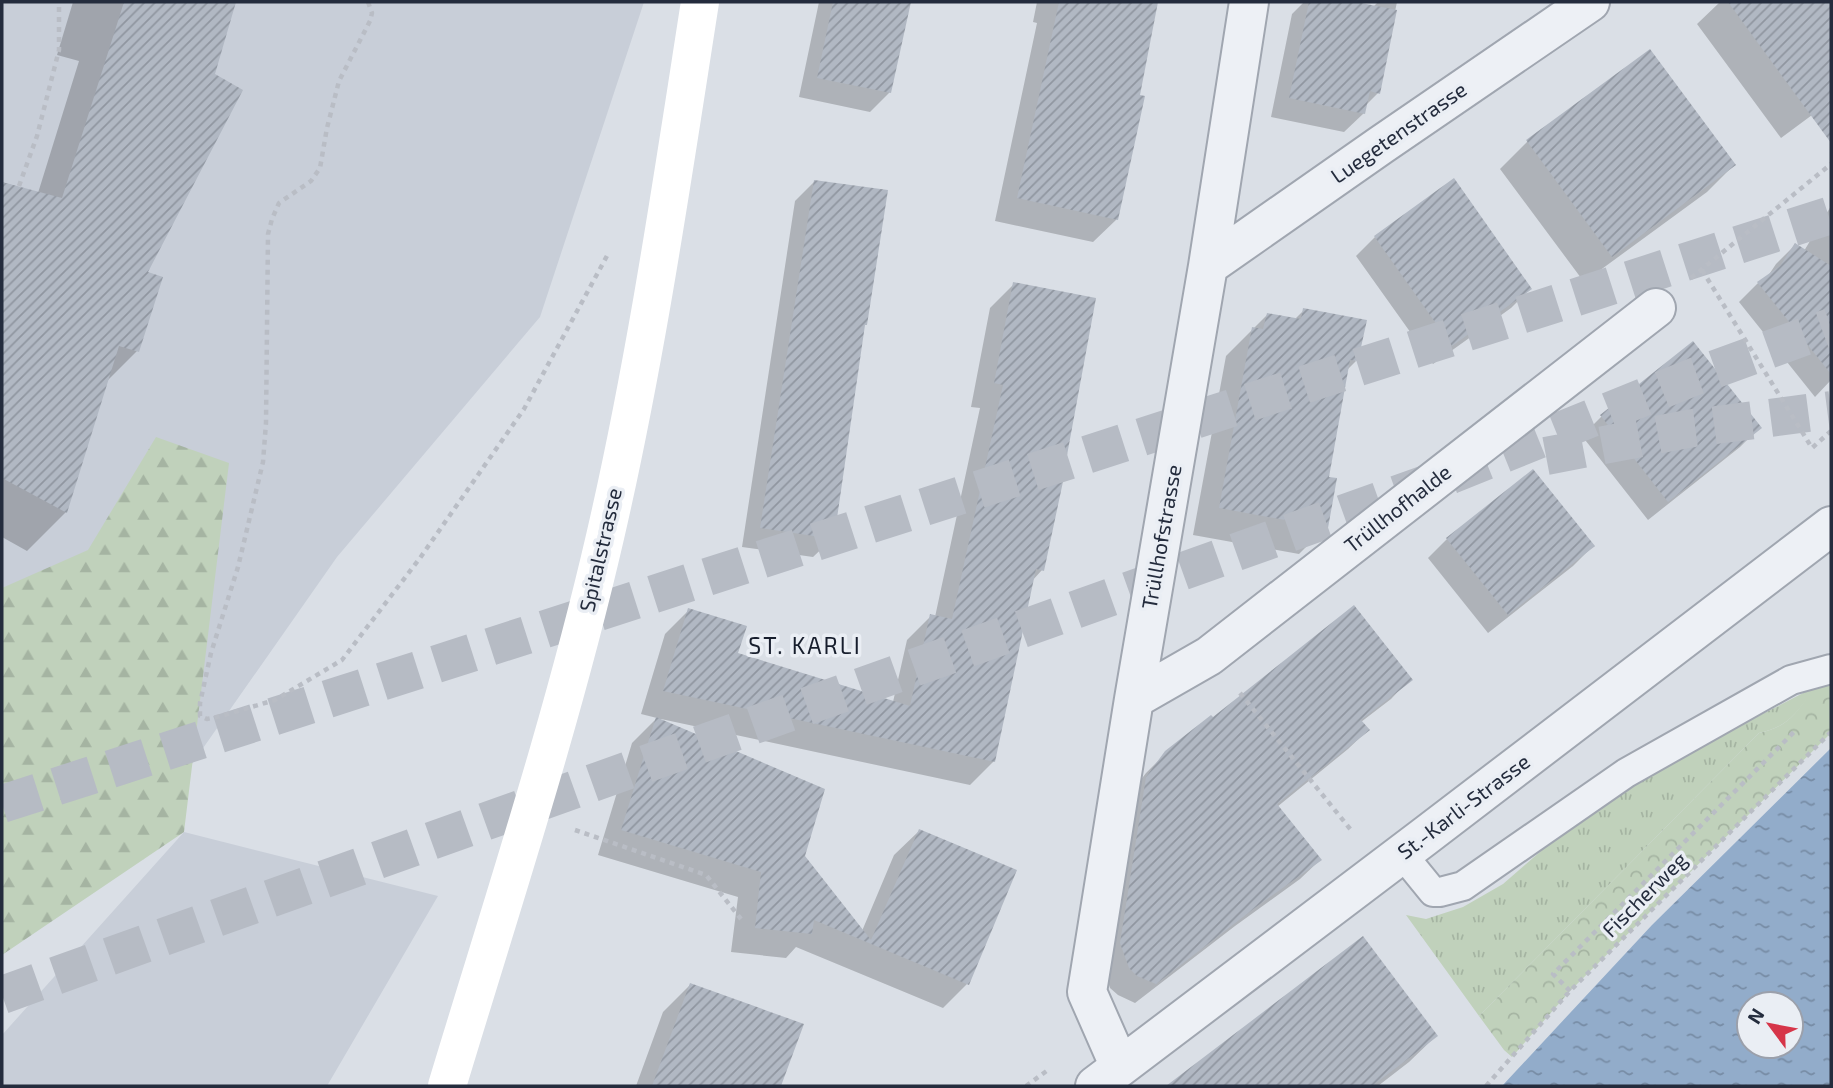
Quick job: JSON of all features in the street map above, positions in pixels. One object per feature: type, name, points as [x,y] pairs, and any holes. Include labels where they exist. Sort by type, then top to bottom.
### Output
[{"type":"main road","name":"Spitalstrasse","points":[[447,1086],[572,671],[606,536],[643,349],[700,2]]},
{"type":"street","name":"Trüllhofstrasse","points":[[1107,1077],[1087,992],[1208,266],[1249,2]]},
{"type":"street","name":"Luegetenstrasse","points":[[1208,266],[1590,2]]},
{"type":"street","name":"Trüllhofhalde","points":[[1134,699],[1209,656],[1656,308]]},
{"type":"street","name":"St.-Karli-Strasse","points":[[1107,1077],[1831,526]]},
{"type":"lane","points":[[1392,861],[1433,892],[1463,886],[1626,773],[1791,680],[1829,670]]},
{"type":"path","points":[[19,186],[37,135],[59,50],[59,2]]},
{"type":"path","points":[[368,2],[372,13],[370,21],[339,81],[320,168],[311,181],[279,203],[268,234],[266,423],[263,462],[238,567],[211,653],[200,703],[200,716],[207,719],[275,700],[342,660],[420,558],[524,409],[608,253]]},
{"type":"path","points":[[1656,308],[1831,164]]},
{"type":"path","points":[[1702,270],[1812,448],[1831,431]]},
{"type":"path","points":[[1209,656],[1392,861]]},
{"type":"path","points":[[1570,991],[1553,974],[1798,727],[1821,693],[1829,670]]},
{"type":"path","name":"Fischerweg","points":[[1486,1086],[1570,991],[1831,732]]},
{"type":"path","points":[[570,829],[706,875],[741,919]]},
{"type":"shaded area","points":[[2,2],[644,2],[540,317],[337,557],[152,821],[2,925]]},
{"type":"shaded area","points":[[184,832],[438,896],[327,1086],[2,1086],[2,1035]]},
{"type":"green space","points":[[156,437],[229,463],[184,832],[2,955],[2,588],[88,550]]},
{"type":"green space","points":[[1831,669],[1831,733],[1570,991],[1512,1057],[1479,1016],[1759,733],[1776,728],[1794,714],[1809,695],[1807,691]]},
{"type":"green space","points":[[1807,691],[1810,695],[1794,714],[1776,728],[1759,733],[1479,1016],[1406,915],[1426,919],[1463,907],[1503,884],[1556,838],[1663,765]]},
{"type":"water","points":[[1831,748],[1831,1086],[1502,1086],[1652,925]]},
{"type":"building","points":[[124,2],[236,2],[215,74],[243,90],[148,272],[163,277],[139,352],[119,346],[67,513],[2,478],[2,182],[62,198]]},
{"type":"building","points":[[833,2],[911,2],[891,93],[817,78]]},
{"type":"building","points":[[1059,2],[1158,2],[1140,95],[1145,96],[1118,220],[1017,198]]},
{"type":"building","points":[[1309,2],[1356,2],[1397,10],[1380,94],[1370,91],[1365,114],[1289,98]]},
{"type":"building","points":[[1728,2],[1831,2],[1831,143]]},
{"type":"building","points":[[1650,49],[1736,165],[1612,257],[1526,140]]},
{"type":"building","points":[[1454,178],[1532,289],[1452,346],[1374,236]]},
{"type":"building","points":[[814,180],[888,190],[834,539],[760,528]]},
{"type":"building","points":[[1795,243],[1831,266],[1831,374],[1757,282],[1780,266]]},
{"type":"building","points":[[1013,282],[1096,298],[1044,571],[1036,569],[995,762],[663,691],[688,608],[747,626],[738,653],[910,706],[930,614],[952,619],[1003,385],[994,383]]},
{"type":"building","points":[[1303,308],[1367,320],[1358,361],[1350,360],[1329,477],[1337,478],[1328,528],[1219,508],[1252,327],[1263,329],[1267,313],[1301,319]]},
{"type":"building","points":[[1693,341],[1762,428],[1668,502],[1600,415]]},
{"type":"building","points":[[1533,469],[1595,546],[1508,615],[1446,538]]},
{"type":"building","points":[[1354,605],[1413,680],[1361,720],[1370,730],[1277,804],[1322,860],[1156,984],[1137,976],[1129,968],[1120,943],[1146,777],[1165,751],[1211,715],[1213,717]]},
{"type":"building","points":[[656,717],[825,789],[805,856],[871,940],[919,829],[1017,870],[969,985],[814,920],[812,934],[755,928],[761,872],[621,830]]},
{"type":"building","points":[[1363,936],[1438,1036],[1372,1086],[1166,1086]]},
{"type":"building","points":[[690,983],[804,1024],[781,1086],[652,1086]]},
{"type":"tunnel","points":[[2,804],[1831,215]]},
{"type":"tunnel","points":[[2,995],[1451,475],[1691,378],[1831,327]]},
{"type":"tunnel","points":[[1546,456],[1693,428],[1831,410]]},
{"type":"district","name":"ST. KARLI","points":[[805,646]]}]
